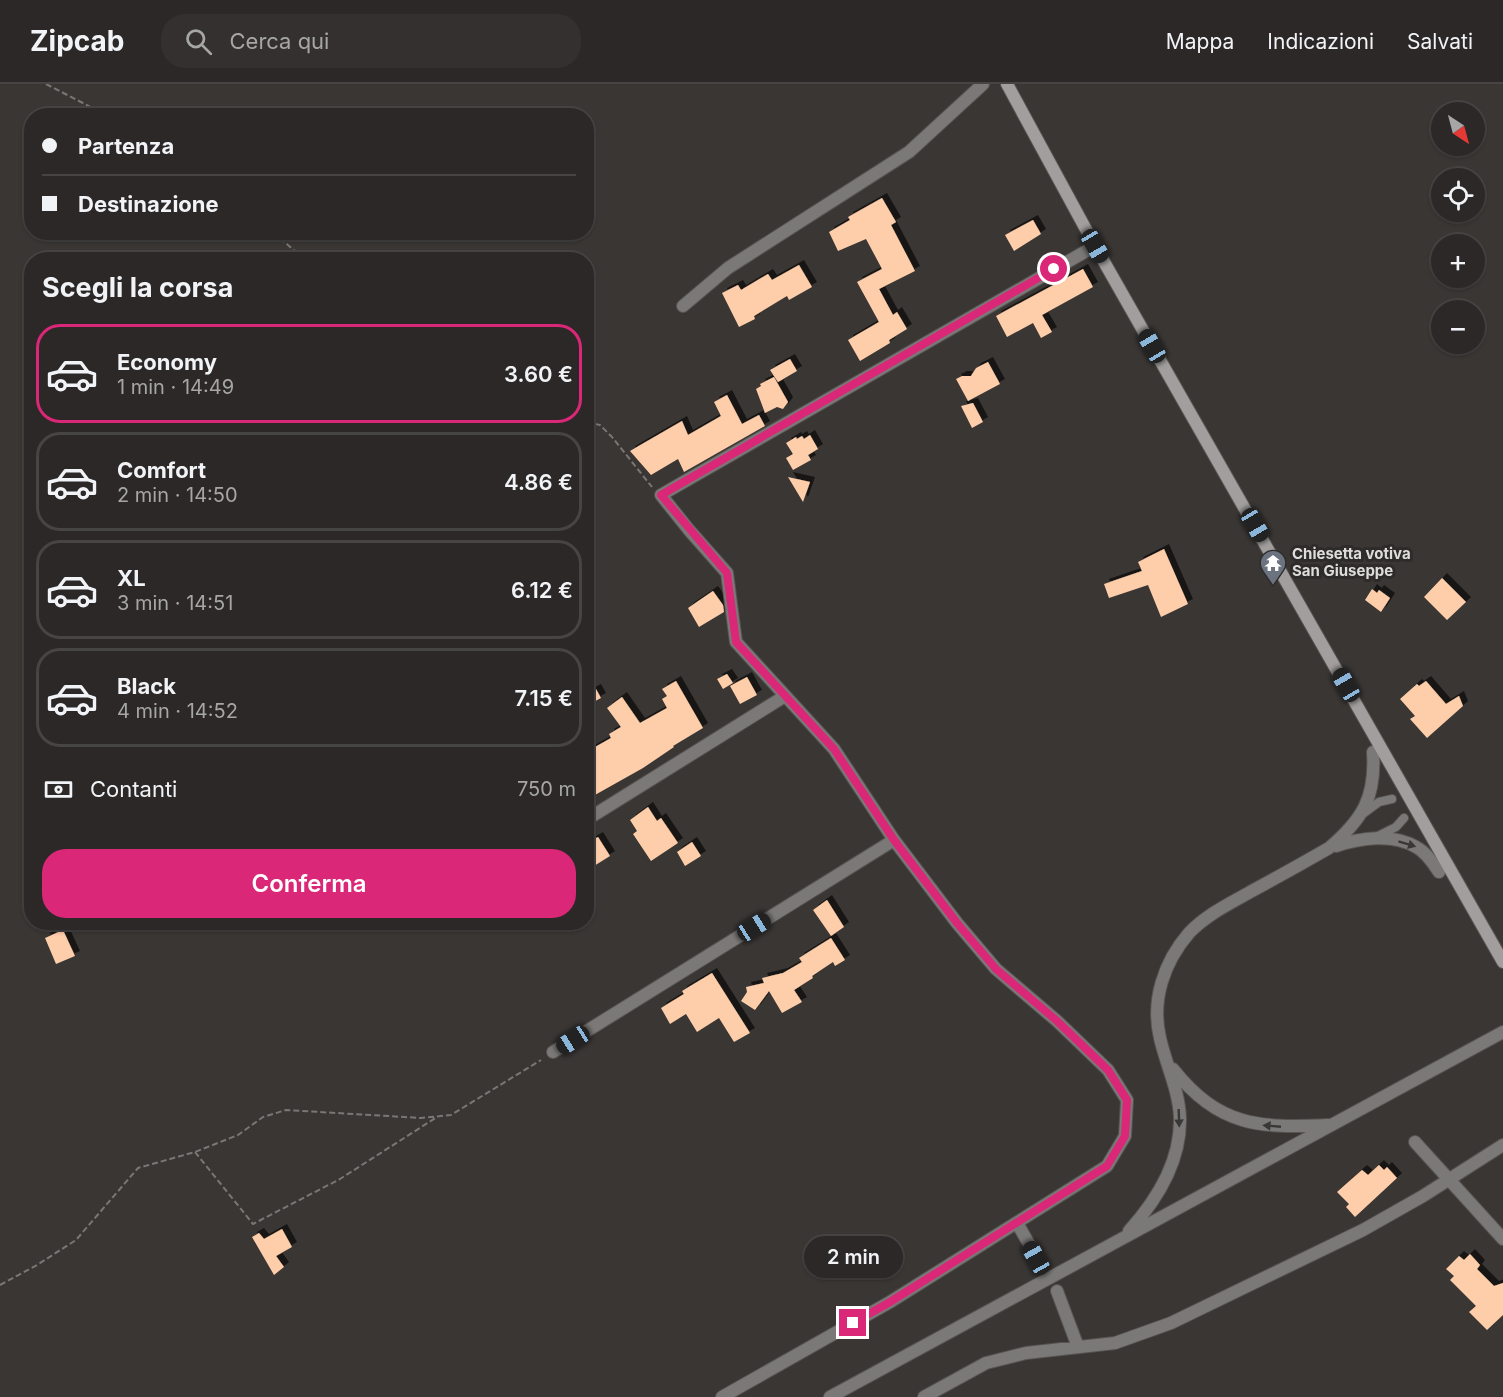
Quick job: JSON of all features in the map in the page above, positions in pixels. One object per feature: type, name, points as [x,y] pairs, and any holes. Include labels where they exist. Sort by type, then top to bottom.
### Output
[{"type":"main road","points":[[1007,84],[1095,246],[1503,962]]},
{"type":"street","points":[[683,306],[728,268],[909,152],[983,84]]},
{"type":"street","points":[[722,1397],[890,1302],[1107,1166],[1125,1136],[1127,1100],[1108,1070],[1057,1021],[996,969],[957,923],[894,840],[834,749],[736,642],[727,573],[661,495],[1095,246]]},
{"type":"street","points":[[594,814],[785,696]]},
{"type":"street","points":[[1329,848],[1355,823],[1366,806],[1372,790],[1373,752]]},
{"type":"street","points":[[1120,1239],[1146,1212],[1158,1194],[1177,1149],[1180,1118],[1176,1088],[1160,1036],[1157,1010],[1163,976],[1172,955],[1191,931],[1212,914],[1329,848],[1352,841],[1371,838],[1395,840],[1417,847],[1439,872]]},
{"type":"street","points":[[553,1052],[894,840]]},
{"type":"street","points":[[830,1397],[1500,1033]]},
{"type":"street","points":[[1167,1061],[1203,1101],[1228,1115],[1252,1124],[1281,1127],[1331,1125]]},
{"type":"street","points":[[1415,1142],[1503,1239]]},
{"type":"street","points":[[924,1397],[986,1363],[1026,1353],[1115,1343],[1171,1323],[1363,1230],[1423,1196],[1503,1145]]},
{"type":"street","points":[[1017,1223],[1036,1258]]},
{"type":"street","points":[[1057,1291],[1078,1347]]},
{"type":"lane","points":[[1355,823],[1367,810],[1379,802],[1392,799]]},
{"type":"lane","points":[[1371,838],[1396,827],[1404,818]]},
{"type":"path","points":[[46,84],[92,108]]},
{"type":"path","points":[[282,240],[296,252]]},
{"type":"path","points":[[594,424],[600,425],[612,437],[661,495]]},
{"type":"path","points":[[0,1285],[76,1240],[138,1168],[195,1152],[238,1135],[263,1117],[286,1110],[421,1118],[451,1115],[553,1052]]},
{"type":"path","points":[[195,1152],[253,1224],[340,1179],[439,1116]]},
{"type":"building","points":[[882,198],[896,222],[891,225],[915,271],[879,289],[893,315],[897,312],[907,329],[889,340],[890,343],[860,361],[848,340],[879,322],[857,282],[882,269],[866,239],[838,251],[829,232],[850,220],[848,217]]},
{"type":"building","points":[[1033,220],[1041,234],[1014,251],[1005,235]]},
{"type":"building","points":[[799,265],[812,287],[789,300],[787,296],[754,316],[755,319],[739,327],[722,293],[738,285],[741,290],[768,274],[772,280]]},
{"type":"building","points":[[1083,269],[1093,287],[1042,315],[1052,332],[1041,338],[1033,323],[1007,337],[996,316]]},
{"type":"building","points":[[790,359],[797,371],[778,382],[770,370]]},
{"type":"building","points":[[988,362],[1000,384],[968,401],[956,379],[971,376],[976,368]]},
{"type":"building","points":[[774,377],[788,402],[783,409],[777,407],[765,413],[756,389],[761,386],[760,384]]},
{"type":"building","points":[[727,395],[742,424],[759,415],[765,426],[684,472],[678,459],[651,475],[630,451],[682,421],[688,435],[721,416],[714,402]]},
{"type":"building","points":[[973,403],[983,422],[972,428],[961,406]]},
{"type":"building","points":[[810,435],[818,449],[808,455],[811,460],[793,470],[786,458],[793,454],[786,443],[796,437],[797,439],[802,436],[804,439]]},
{"type":"building","points":[[788,477],[810,482],[803,502]]},
{"type":"building","points":[[1164,549],[1188,604],[1161,617],[1148,585],[1109,598],[1104,584],[1142,571],[1138,562]]},
{"type":"building","points":[[1442,578],[1466,602],[1447,620],[1424,597]]},
{"type":"building","points":[[1372,589],[1377,593],[1379,590],[1390,598],[1381,612],[1365,600]]},
{"type":"building","points":[[713,591],[723,605],[724,612],[699,627],[688,608]]},
{"type":"building","points":[[727,674],[733,683],[723,689],[717,679]]},
{"type":"building","points":[[747,677],[757,695],[740,704],[730,686]]},
{"type":"building","points":[[676,681],[703,728],[643,768],[594,796],[594,748],[611,738],[609,734],[621,727],[607,708],[622,697],[640,723],[667,708],[662,699],[667,696],[662,689]]},
{"type":"building","points":[[1426,681],[1446,704],[1459,696],[1463,706],[1427,738],[1410,719],[1415,716],[1400,699],[1417,684],[1419,686]]},
{"type":"building","points":[[596,689],[601,698],[594,702],[594,690]]},
{"type":"building","points":[[648,807],[657,821],[661,818],[678,843],[651,861],[633,834],[637,831],[630,820]]},
{"type":"building","points":[[598,837],[610,856],[594,866],[594,839]]},
{"type":"building","points":[[692,842],[701,856],[685,866],[677,852]]},
{"type":"building","points":[[827,900],[844,927],[831,936],[813,910]]},
{"type":"building","points":[[63,930],[75,956],[56,964],[45,938]]},
{"type":"building","points":[[831,938],[845,960],[835,966],[833,962],[794,990],[802,1002],[782,1013],[769,991],[755,1010],[741,1001],[747,992],[746,987],[764,983],[762,978],[783,973],[802,962],[799,958]]},
{"type":"building","points":[[712,973],[750,1033],[734,1042],[719,1018],[697,1032],[686,1014],[670,1024],[661,1008],[684,994],[682,991]]},
{"type":"building","points":[[1379,1165],[1384,1170],[1387,1167],[1397,1178],[1355,1217],[1346,1207],[1349,1204],[1337,1192],[1362,1170],[1368,1175]]},
{"type":"building","points":[[282,1229],[292,1247],[276,1256],[284,1267],[274,1275],[252,1237],[259,1233],[264,1239]]},
{"type":"building","points":[[1470,1254],[1480,1265],[1477,1269],[1494,1286],[1503,1283],[1503,1315],[1487,1330],[1469,1312],[1476,1306],[1450,1280],[1454,1276],[1446,1269],[1459,1256],[1464,1260]]},
{"type":"tunnel","points":[[1037,1258],[1057,1291]]},
{"type":"place","name":"Chiesetta votiva San Giuseppe","points":[[1273,586]]},
{"type":"route","points":[[853,1323],[1107,1166],[1125,1136],[1127,1100],[1108,1070],[1057,1021],[996,969],[957,923],[894,840],[834,749],[736,642],[727,573],[661,495],[1054,269]]}]
